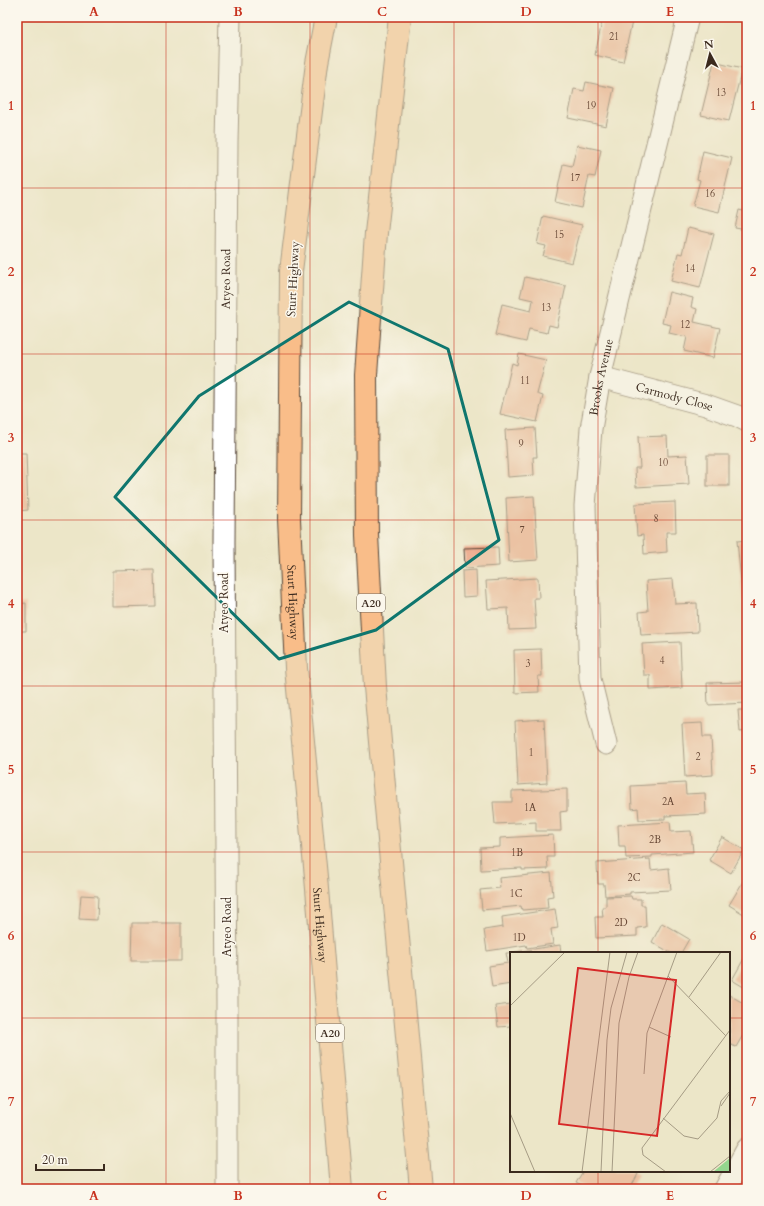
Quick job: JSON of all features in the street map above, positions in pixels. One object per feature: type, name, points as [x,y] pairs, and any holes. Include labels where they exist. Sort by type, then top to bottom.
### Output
[{"type":"highway","name":"Sturt Highway","points":[[326,17],[317,63],[291,272],[289,519],[296,668],[318,893],[342,1189]]},
{"type":"highway","name":"A20","points":[[400,17],[376,234],[366,367],[367,535],[375,687],[421,1189]]},
{"type":"street","name":"Atyeo Road","points":[[228,1189],[224,542],[227,150],[230,17]]},
{"type":"street","name":"Brooks Avenue","points":[[606,744],[590,679],[585,506],[591,429],[600,377],[688,17]]},
{"type":"street","name":"Carmody Close","points":[[600,377],[706,405],[747,421]]},
{"type":"street","points":[[725,1189],[747,1150]]},
{"type":"highlighted area","points":[[349,302],[448,349],[499,540],[376,630],[279,659],[115,497],[199,396]]},
{"type":"building","points":[[603,17],[633,17],[623,62],[595,55]]},
{"type":"building","points":[[714,62],[742,69],[729,121],[701,115]]},
{"type":"building","points":[[586,82],[614,88],[606,126],[568,118],[574,89],[584,91]]},
{"type":"building","points":[[577,145],[601,150],[595,177],[589,176],[582,208],[555,202],[563,164],[572,166]]},
{"type":"building","points":[[703,151],[732,158],[719,212],[693,206],[700,180],[697,179]]},
{"type":"building","points":[[739,210],[747,212],[747,230],[735,228]]},
{"type":"building","points":[[543,216],[582,225],[572,263],[543,256],[546,246],[537,244]]},
{"type":"building","points":[[688,228],[714,234],[700,288],[671,281],[678,253],[682,254]]},
{"type":"building","points":[[525,277],[566,286],[557,327],[549,325],[547,333],[529,329],[526,342],[495,335],[502,304],[531,311],[533,300],[520,297]]},
{"type":"building","points":[[669,292],[693,298],[691,307],[697,309],[694,322],[720,328],[713,358],[684,351],[687,337],[669,333],[671,325],[662,323]]},
{"type":"building","points":[[519,354],[546,360],[537,394],[543,396],[537,422],[500,414],[512,363],[517,365]]},
{"type":"building","points":[[535,428],[537,457],[533,457],[534,475],[508,477],[505,430]]},
{"type":"building","points":[[667,436],[668,456],[687,455],[689,484],[636,487],[635,468],[640,468],[638,437]]},
{"type":"building","points":[[17,453],[26,453],[28,510],[17,511]]},
{"type":"building","points":[[707,455],[729,455],[729,486],[707,486]]},
{"type":"building","points":[[534,496],[538,560],[509,562],[506,498]]},
{"type":"building","points":[[675,502],[676,532],[666,532],[667,552],[644,554],[643,535],[637,536],[635,504]]},
{"type":"building","points":[[747,540],[747,600],[743,601],[737,541]]},
{"type":"building","points":[[498,547],[499,566],[465,568],[464,548]]},
{"type":"building","points":[[154,570],[155,606],[113,607],[113,571]]},
{"type":"building","points":[[476,570],[477,596],[463,597],[462,571]]},
{"type":"building","points":[[538,578],[539,598],[534,598],[536,629],[509,630],[508,608],[488,609],[486,581]]},
{"type":"building","points":[[673,579],[675,604],[697,603],[698,632],[641,635],[639,612],[648,611],[646,581]]},
{"type":"building","points":[[26,603],[26,631],[17,631],[17,604]]},
{"type":"building","points":[[680,642],[682,688],[650,690],[650,675],[644,675],[642,644]]},
{"type":"building","points":[[541,649],[542,676],[538,676],[539,692],[515,693],[514,650]]},
{"type":"building","points":[[747,682],[747,703],[708,705],[707,683]]},
{"type":"building","points":[[738,710],[747,710],[747,731],[740,732]]},
{"type":"building","points":[[544,719],[547,783],[518,785],[515,721]]},
{"type":"building","points":[[702,723],[703,737],[711,737],[713,775],[685,777],[682,724]]},
{"type":"building","points":[[685,783],[686,794],[705,793],[706,814],[665,816],[665,819],[639,820],[638,808],[632,809],[631,786]]},
{"type":"building","points":[[567,789],[567,811],[560,812],[561,831],[536,831],[536,822],[495,824],[493,802],[512,802],[512,791]]},
{"type":"building","points":[[670,822],[671,832],[691,831],[693,852],[652,855],[652,857],[626,858],[625,846],[619,846],[618,825]]},
{"type":"building","points":[[553,835],[554,857],[547,857],[548,869],[522,870],[522,868],[481,870],[480,848],[500,847],[500,838]]},
{"type":"building","points":[[722,837],[744,850],[731,873],[709,860]]},
{"type":"building","points":[[650,859],[651,870],[669,868],[671,890],[630,892],[630,894],[605,896],[604,884],[598,884],[597,863]]},
{"type":"building","points":[[551,873],[553,896],[547,897],[548,908],[522,910],[521,906],[482,910],[480,890],[500,888],[499,878]]},
{"type":"building","points":[[747,875],[747,916],[729,905]]},
{"type":"building","points":[[81,895],[98,896],[97,920],[79,919]]},
{"type":"building","points":[[631,896],[632,899],[641,899],[641,905],[645,905],[646,927],[637,928],[637,936],[596,938],[595,917],[603,917],[602,907],[606,907],[606,897]]},
{"type":"building","points":[[555,909],[558,928],[551,929],[553,944],[527,948],[526,945],[487,951],[484,930],[503,927],[502,917]]},
{"type":"building","points":[[132,923],[181,923],[181,961],[131,961]]},
{"type":"building","points":[[662,923],[689,939],[682,952],[669,952],[652,942]]},
{"type":"building","points":[[560,945],[561,952],[515,952]]},
{"type":"building","points":[[506,953],[510,953],[510,984],[492,987],[489,966],[508,963]]},
{"type":"building","points":[[747,953],[747,989],[732,980]]},
{"type":"building","points":[[730,996],[747,1005],[747,1028],[736,1047],[730,1044]]},
{"type":"building","points":[[510,1004],[510,1026],[498,1027],[495,1006]]},
{"type":"building","points":[[582,1172],[635,1172],[638,1174],[630,1189],[588,1189],[576,1183]]}]
